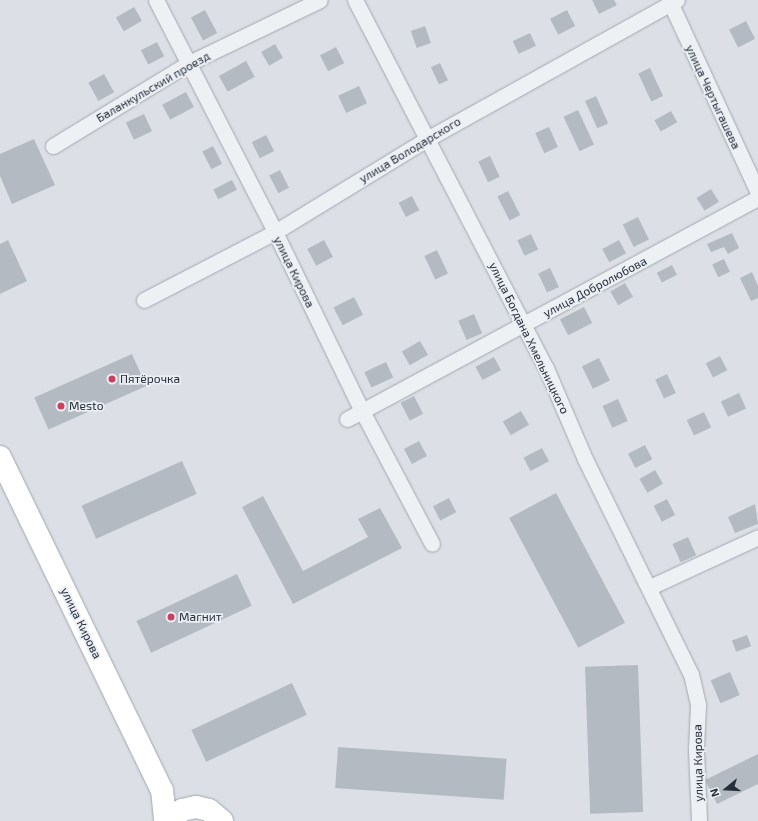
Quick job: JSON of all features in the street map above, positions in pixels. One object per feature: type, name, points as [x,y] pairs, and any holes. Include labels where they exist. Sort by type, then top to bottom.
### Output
[{"type":"main road","name":"улица Кирова","points":[[0,457],[162,790]]},
{"type":"main road","points":[[162,790],[173,800],[189,808],[210,810],[222,821]]},
{"type":"main road","points":[[162,790],[165,821]]},
{"type":"main road","points":[[169,821],[189,808]]},
{"type":"street","name":"улица Кирова","points":[[156,0],[275,232],[362,411],[432,544]]},
{"type":"street","name":"Баланкульский проезд","points":[[53,146],[189,63],[320,0]]},
{"type":"street","name":"улица Богдана Хмельницкого","points":[[355,0],[524,325],[585,459],[650,586],[692,674],[698,705]]},
{"type":"street","name":"улица Володарского","points":[[144,300],[275,232],[427,139],[672,1]]},
{"type":"street","name":"улица Чертыгашева","points":[[672,1],[758,193]]},
{"type":"street","name":"улица Добролюбова","points":[[347,419],[758,198]]},
{"type":"street","points":[[650,586],[758,537]]},
{"type":"street","name":"улица Кирова","points":[[698,705],[696,750],[699,821]]},
{"type":"building","points":[[592,0],[614,0],[617,5],[599,14]]},
{"type":"building","points":[[134,7],[142,21],[124,31],[116,18]]},
{"type":"building","points":[[205,10],[217,33],[203,40],[191,18]]},
{"type":"building","points":[[567,10],[575,26],[558,35],[550,19]]},
{"type":"building","points":[[746,21],[755,39],[738,47],[729,30]]},
{"type":"building","points":[[425,26],[431,43],[417,48],[411,31]]},
{"type":"building","points":[[530,33],[536,46],[519,54],[513,41]]},
{"type":"building","points":[[157,42],[164,56],[148,64],[141,50]]},
{"type":"building","points":[[275,44],[283,58],[269,66],[261,52]]},
{"type":"building","points":[[336,47],[344,63],[328,71],[320,55]]},
{"type":"building","points":[[246,61],[255,77],[228,92],[219,76]]},
{"type":"building","points":[[440,63],[448,80],[439,84],[431,67]]},
{"type":"building","points":[[650,68],[663,96],[651,102],[638,73]]},
{"type":"building","points":[[104,74],[114,92],[98,101],[88,83]]},
{"type":"building","points":[[359,86],[367,103],[346,113],[338,96]]},
{"type":"building","points":[[186,92],[194,107],[170,120],[162,105]]},
{"type":"building","points":[[596,96],[608,123],[597,128],[585,101]]},
{"type":"building","points":[[578,110],[594,144],[580,151],[563,117]]},
{"type":"building","points":[[671,111],[677,122],[661,132],[654,120]]},
{"type":"building","points":[[144,114],[152,131],[134,140],[126,122]]},
{"type":"building","points":[[549,127],[558,147],[544,153],[535,133]]},
{"type":"building","points":[[266,135],[274,151],[260,158],[252,142]]},
{"type":"building","points":[[34,139],[55,185],[12,204],[0,176],[0,154]]},
{"type":"building","points":[[213,146],[222,164],[211,169],[202,151]]},
{"type":"building","points":[[490,156],[500,177],[488,182],[478,161]]},
{"type":"building","points":[[280,170],[289,188],[278,193],[269,175]]},
{"type":"building","points":[[232,180],[237,190],[218,199],[213,190]]},
{"type":"building","points":[[711,189],[719,202],[705,211],[697,198]]},
{"type":"building","points":[[508,191],[520,215],[510,221],[497,196]]},
{"type":"building","points":[[412,196],[419,210],[406,217],[399,203]]},
{"type":"building","points":[[638,217],[649,239],[634,247],[623,224]]},
{"type":"building","points":[[732,233],[739,248],[728,254],[724,247],[711,252],[707,244]]},
{"type":"building","points":[[531,234],[538,249],[525,256],[517,240]]},
{"type":"building","points":[[8,240],[27,281],[0,294],[0,244]]},
{"type":"building","points":[[324,240],[333,257],[316,266],[307,249]]},
{"type":"building","points":[[619,240],[626,253],[609,262],[602,249]]},
{"type":"building","points":[[437,250],[448,274],[435,279],[424,256]]},
{"type":"building","points":[[724,259],[730,272],[718,277],[712,264]]},
{"type":"building","points":[[672,265],[677,275],[662,283],[657,273]]},
{"type":"building","points":[[550,268],[559,287],[547,293],[538,273]]},
{"type":"building","points":[[752,272],[758,286],[758,298],[751,301],[740,278]]},
{"type":"building","points":[[625,283],[633,297],[618,305],[610,292]]},
{"type":"building","points":[[354,297],[363,315],[343,325],[334,307]]},
{"type":"building","points":[[584,307],[592,323],[568,335],[560,319]]},
{"type":"building","points":[[474,314],[482,333],[467,340],[458,321]]},
{"type":"building","points":[[420,341],[428,355],[410,365],[402,352]]},
{"type":"building","points":[[132,354],[146,386],[48,429],[34,398]]},
{"type":"building","points":[[720,356],[727,370],[713,378],[706,363]]},
{"type":"building","points":[[494,357],[501,370],[483,380],[475,367]]},
{"type":"building","points":[[599,358],[610,380],[593,389],[582,366]]},
{"type":"building","points":[[386,362],[393,377],[371,388],[364,372]]},
{"type":"building","points":[[667,374],[676,393],[664,399],[655,379]]},
{"type":"building","points":[[739,393],[746,408],[728,417],[721,401]]},
{"type":"building","points":[[414,396],[423,414],[410,421],[401,403]]},
{"type":"building","points":[[618,399],[628,421],[612,428],[602,406]]},
{"type":"building","points":[[521,411],[529,425],[511,435],[503,422]]},
{"type":"building","points":[[704,412],[711,427],[694,435],[687,420]]},
{"type":"building","points":[[419,441],[427,456],[412,464],[404,449]]},
{"type":"building","points":[[645,445],[652,459],[635,468],[628,454]]},
{"type":"building","points":[[542,448],[549,461],[531,471],[523,458]]},
{"type":"building","points":[[182,461],[197,494],[96,539],[82,506]]},
{"type":"building","points":[[655,470],[663,484],[647,493],[639,479]]},
{"type":"building","points":[[556,493],[625,623],[578,648],[509,518]]},
{"type":"building","points":[[263,496],[303,571],[368,537],[358,519],[380,508],[402,548],[293,604],[242,507]]},
{"type":"building","points":[[449,498],[456,512],[440,520],[433,506]]},
{"type":"building","points":[[667,499],[675,515],[662,522],[654,506]]},
{"type":"building","points":[[755,504],[758,524],[735,533],[728,517]]},
{"type":"building","points":[[688,537],[696,555],[681,562],[672,544]]},
{"type":"building","points":[[237,574],[252,606],[151,653],[136,621]]},
{"type":"building","points":[[747,635],[751,646],[736,652],[732,640]]},
{"type":"building","points":[[638,665],[643,812],[590,814],[585,667]]},
{"type":"building","points":[[730,672],[740,695],[720,703],[711,680]]},
{"type":"building","points":[[292,683],[307,715],[206,762],[191,730]]},
{"type":"building","points":[[338,747],[507,759],[504,800],[335,788]]},
{"type":"building","points":[[758,754],[758,784],[717,804],[705,780]]},
{"type":"place","name":"Пятёрочка","points":[[112,379]]},
{"type":"place","name":"Mesto","points":[[61,406]]},
{"type":"place","name":"Магнит","points":[[171,617]]}]
